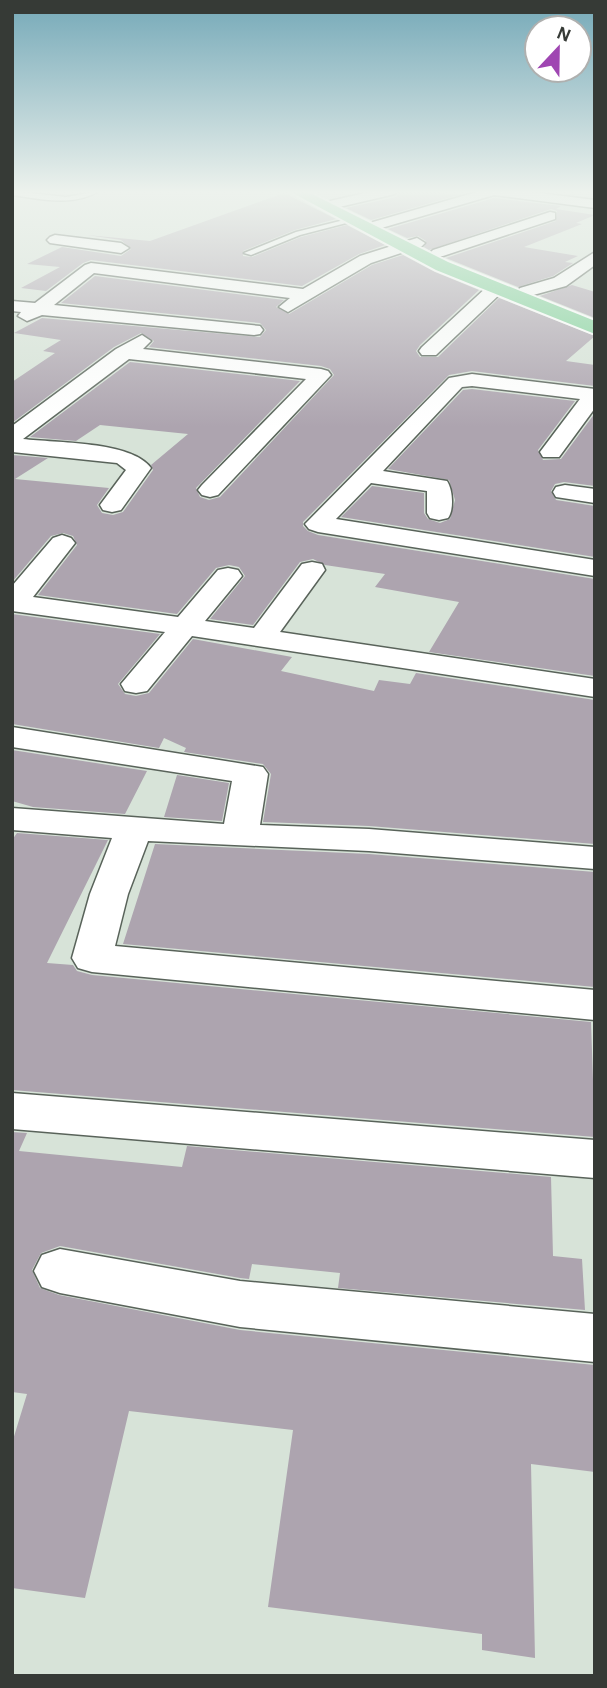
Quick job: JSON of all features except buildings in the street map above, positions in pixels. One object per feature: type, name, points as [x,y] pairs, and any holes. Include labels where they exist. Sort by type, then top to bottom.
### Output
[{"type":"main road","points":[[458,270],[495,289],[595,328]]},
{"type":"main road","points":[[476,270],[595,320]]},
{"type":"street","points":[[12,327],[89,270]]},
{"type":"street","points":[[106,270],[307,295]]},
{"type":"street","points":[[226,352],[265,322],[348,270]]},
{"type":"street","points":[[526,292],[560,282],[577,270]]},
{"type":"street","points":[[223,284],[249,272]]},
{"type":"street","points":[[429,351],[495,289]]},
{"type":"street","points":[[12,306],[169,323],[265,322]]},
{"type":"street","points":[[12,437],[123,353],[169,323]]},
{"type":"street","points":[[123,353],[321,375],[210,490]]},
{"type":"street","points":[[595,395],[461,380],[453,385],[318,524],[595,568]]},
{"type":"street","points":[[551,452],[595,395]]},
{"type":"street","points":[[12,444],[123,457],[139,468],[112,505]]},
{"type":"street","points":[[365,475],[439,486],[439,513]]},
{"type":"street","points":[[565,492],[595,496]]},
{"type":"street","points":[[13,603],[62,543]]},
{"type":"street","points":[[261,638],[312,570]]},
{"type":"street","points":[[136,684],[228,576]]},
{"type":"street","points":[[13,603],[186,626],[595,688]]},
{"type":"street","points":[[12,737],[251,774],[240,836]]},
{"type":"street","points":[[12,819],[240,836],[369,840],[595,858]]},
{"type":"street","points":[[134,829],[109,894],[92,958],[595,1005]]},
{"type":"street","points":[[12,1111],[595,1159]]},
{"type":"street","points":[[60,1271],[240,1304],[595,1338]]}]
